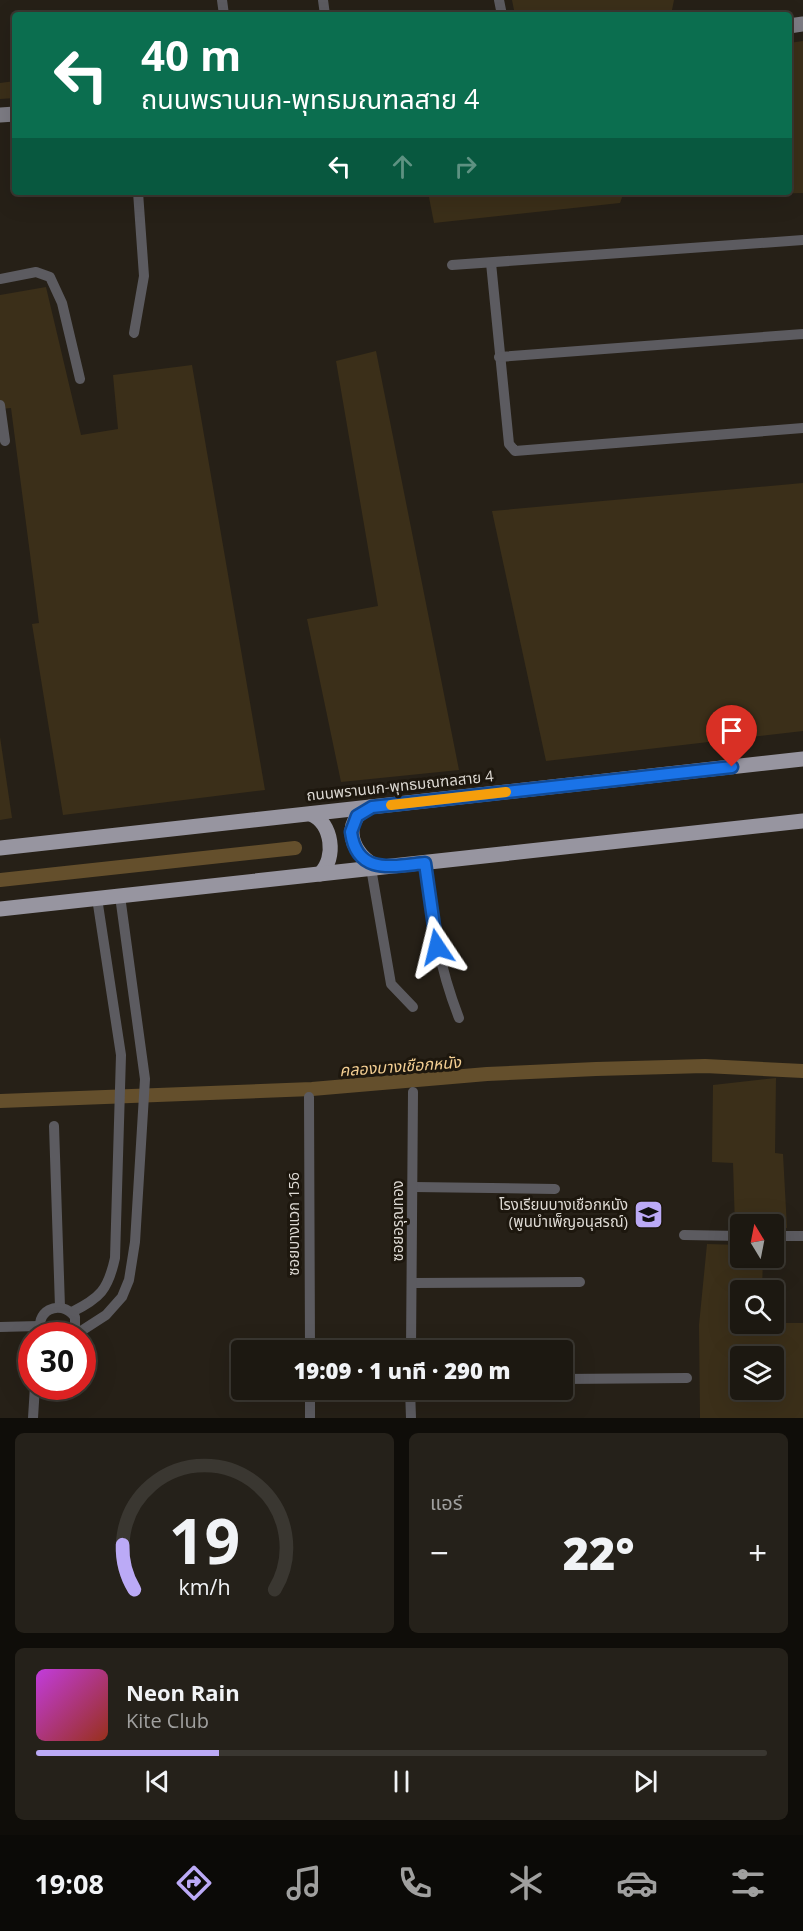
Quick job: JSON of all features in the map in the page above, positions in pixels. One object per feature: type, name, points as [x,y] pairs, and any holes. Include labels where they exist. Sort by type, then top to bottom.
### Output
[{"type":"main road","name":"ถนนพรานนก-พุทธมณฑลสาย 4","points":[[0,848],[803,759]]},
{"type":"main road","points":[[372,807],[357,816],[351,832],[356,850],[375,868]]},
{"type":"main road","points":[[311,814],[323,822],[330,842],[328,864],[320,874]]},
{"type":"main road","points":[[0,909],[803,821]]},
{"type":"street","points":[[134,333],[144,276],[138,195]]},
{"type":"street","points":[[452,265],[803,240]]},
{"type":"street","points":[[491,263],[509,444],[515,452],[803,428]]},
{"type":"street","points":[[0,279],[36,272],[50,277],[62,303],[80,379]]},
{"type":"street","points":[[499,357],[803,334]]},
{"type":"street","points":[[0,405],[5,441]]},
{"type":"street","points":[[425,863],[433,928],[441,965],[459,1017]]},
{"type":"street","points":[[375,868],[392,984],[413,1007]]},
{"type":"street","points":[[95,1322],[106,1315],[122,1297],[129,1280],[135,1242],[145,1079],[120,896]]},
{"type":"street","points":[[72,1312],[103,1293],[111,1278],[115,1258],[121,1072],[97,898]]},
{"type":"street","name":"ซอยอรุณทอง","points":[[411,1340],[413,1092]]},
{"type":"street","name":"ซอยบางแวก 156","points":[[309,1097],[310,1340]]},
{"type":"street","points":[[54,1126],[60,1307]]},
{"type":"street","points":[[414,1186],[555,1189]]},
{"type":"street","points":[[684,1235],[730,1236]]},
{"type":"street","points":[[784,1236],[803,1236]]},
{"type":"street","points":[[413,1283],[580,1282]]},
{"type":"street","points":[[42,1322],[43,1314],[54,1307],[72,1312],[77,1322]]},
{"type":"street","points":[[0,1327],[18,1328]]},
{"type":"street","points":[[573,1379],[687,1378]]},
{"type":"street","points":[[33,1418],[34,1400]]},
{"type":"street","points":[[310,1400],[310,1418]]},
{"type":"street","points":[[410,1400],[411,1418]]},
{"type":"shaded area","points":[[512,0],[674,0],[672,12],[514,12]]},
{"type":"shaded area","points":[[803,41],[803,193],[792,193],[792,43]]},
{"type":"shaded area","points":[[12,81],[12,98],[0,99],[0,83]]},
{"type":"shaded area","points":[[429,195],[623,195],[620,203],[434,223]]},
{"type":"shaded area","points":[[46,287],[81,435],[118,429],[113,375],[192,365],[265,790],[63,815],[32,624],[39,623],[11,408],[0,409],[0,295]]},
{"type":"shaded area","points":[[376,351],[459,770],[341,782],[307,619],[378,606],[336,361]]},
{"type":"shaded area","points":[[803,483],[803,731],[546,761],[492,511]]},
{"type":"shaded area","points":[[0,737],[12,818],[0,820]]},
{"type":"shaded area","points":[[776,1078],[775,1153],[783,1154],[787,1228],[784,1228],[784,1214],[735,1214],[733,1163],[712,1162],[713,1085]]},
{"type":"shaded area","points":[[707,1244],[730,1245],[730,1268],[763,1268],[762,1280],[730,1280],[730,1334],[784,1334],[784,1323],[803,1323],[803,1418],[700,1418],[699,1325]]},
{"type":"waterway","points":[[0,880],[295,848]]},
{"type":"waterway","name":"คลองบางเชือกหนัง","points":[[0,1101],[312,1089],[487,1074],[596,1069],[705,1066],[803,1071]]},
{"type":"slow traffic","points":[[391,805],[506,792]]},
{"type":"place","name":"โรงเรียนบางเชือกหนัง (พูนบำเพ็ญอนุสรณ์)","points":[[649,1214]]},
{"type":"route","points":[[437,947],[425,863],[378,867],[362,858],[356,850],[351,832],[352,825],[362,811],[372,807],[732,767]]}]
